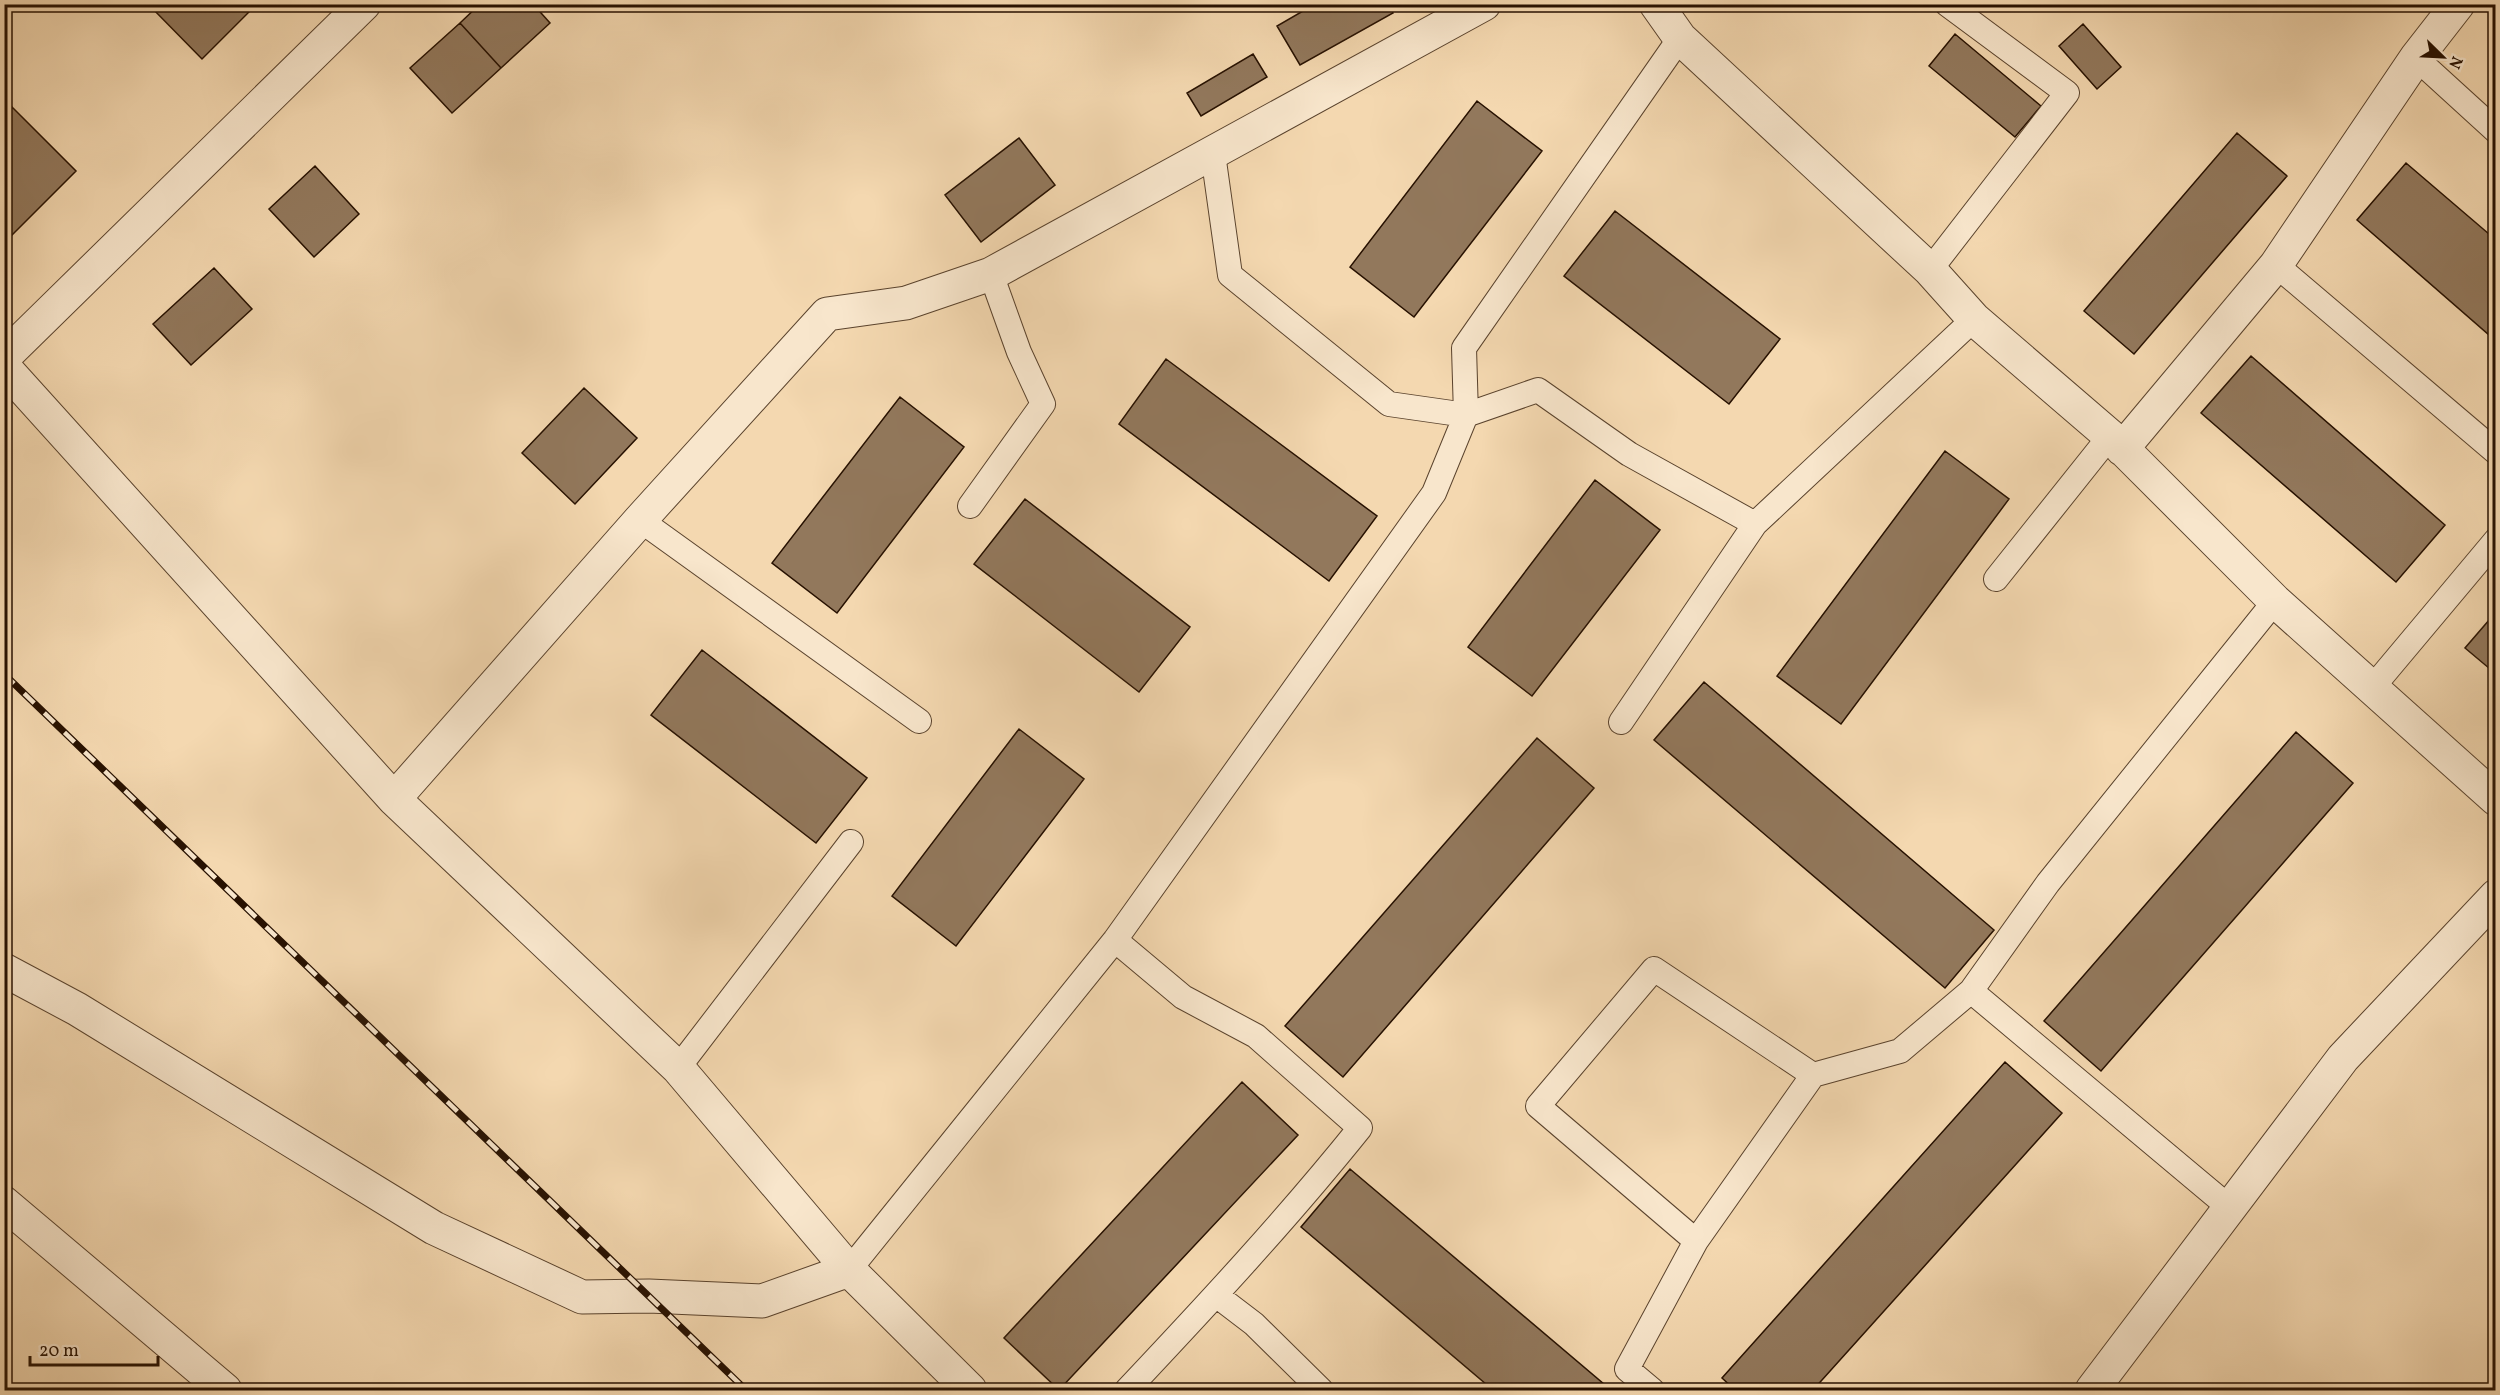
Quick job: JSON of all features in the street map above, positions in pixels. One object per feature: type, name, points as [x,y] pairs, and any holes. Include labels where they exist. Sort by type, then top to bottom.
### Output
[{"type":"street","points":[[4,357],[364,4]]},
{"type":"street","points":[[394,799],[640,520],[827,314],[906,303],[991,274],[1484,4]]},
{"type":"street","points":[[1656,4],[1680,38],[1930,270],[1974,319],[2116,442],[2275,601],[2496,800]]},
{"type":"street","points":[[2116,442],[2276,265],[2416,58],[2458,4]]},
{"type":"street","points":[[4,367],[394,799],[678,1068],[849,1270],[970,1390]]},
{"type":"street","points":[[2092,1390],[2343,1058],[2496,896]]},
{"type":"street","points":[[4,970],[97,1021],[434,1228],[582,1297],[649,1296],[762,1301],[849,1270]]},
{"type":"street","points":[[4,1203],[225,1390]]},
{"type":"lane","points":[[1930,270],[2067,93],[1947,4]]},
{"type":"lane","points":[[849,1270],[1115,940],[1434,493],[1466,415],[1464,348],[1680,38]]},
{"type":"lane","points":[[2416,58],[2496,131]]},
{"type":"lane","points":[[1213,154],[1230,275],[1389,404],[1466,415],[1538,390],[1629,454],[1755,524]]},
{"type":"lane","points":[[2276,265],[2496,452]]},
{"type":"lane","points":[[970,506],[1042,404],[1019,352],[991,274]]},
{"type":"lane","points":[[1621,722],[1755,524],[1974,319]]},
{"type":"lane","points":[[1996,579],[2116,442]]},
{"type":"lane","points":[[640,520],[919,721]]},
{"type":"lane","points":[[2372,688],[2496,540]]},
{"type":"lane","points":[[1652,1390],[1627,1369],[1696,1241],[1813,1075],[1900,1051],[1971,990],[2048,883],[2275,601]]},
{"type":"lane","points":[[678,1068],[851,842]]},
{"type":"lane","points":[[1115,940],[1182,997],[1256,1036],[1360,1128],[1317,1182],[1216,1296],[1127,1390]]},
{"type":"lane","points":[[1696,1241],[1538,1106],[1653,969],[1813,1075]]},
{"type":"lane","points":[[1971,990],[2230,1208]]},
{"type":"lane","points":[[1216,1296],[1254,1324],[1321,1390]]},
{"type":"building","points":[[152,4],[257,4],[202,59],[150,6]]},
{"type":"building","points":[[480,4],[533,4],[550,23],[501,68],[460,23]]},
{"type":"building","points":[[1315,4],[1388,4],[1393,13],[1300,65],[1277,26]]},
{"type":"building","points":[[460,23],[501,68],[452,113],[410,68]]},
{"type":"building","points":[[2083,24],[2121,67],[2097,89],[2059,46]]},
{"type":"building","points":[[1955,34],[2041,106],[2015,137],[1929,66]]},
{"type":"building","points":[[1253,54],[1267,77],[1201,116],[1187,93]]},
{"type":"building","points":[[1477,101],[1542,151],[1414,317],[1350,267]]},
{"type":"building","points":[[12,107],[76,171],[10,237],[4,232],[4,115]]},
{"type":"building","points":[[2237,133],[2287,176],[2134,354],[2084,311]]},
{"type":"building","points":[[1019,138],[1055,185],[981,242],[945,195]]},
{"type":"building","points":[[2406,163],[2496,240],[2496,341],[2357,220]]},
{"type":"building","points":[[315,166],[359,214],[314,257],[269,209]]},
{"type":"building","points":[[1615,211],[1780,339],[1729,404],[1564,276]]},
{"type":"building","points":[[214,268],[252,309],[191,365],[153,324]]},
{"type":"building","points":[[2251,356],[2445,525],[2396,582],[2201,413]]},
{"type":"building","points":[[1166,359],[1377,516],[1329,581],[1119,424]]},
{"type":"building","points":[[584,388],[637,438],[575,504],[522,453]]},
{"type":"building","points":[[900,397],[964,447],[837,613],[772,563]]},
{"type":"building","points":[[1945,451],[2009,499],[1841,724],[1777,676]]},
{"type":"building","points":[[1595,480],[1660,530],[1532,696],[1468,647]]},
{"type":"building","points":[[1025,499],[1190,627],[1139,692],[974,564]]},
{"type":"building","points":[[2496,612],[2496,674],[2465,648]]},
{"type":"building","points":[[702,650],[867,778],[816,843],[651,715]]},
{"type":"building","points":[[1704,682],[1994,930],[1945,988],[1654,740]]},
{"type":"building","points":[[1019,729],[1084,779],[956,946],[892,896]]},
{"type":"building","points":[[2296,732],[2353,783],[2101,1071],[2044,1021]]},
{"type":"building","points":[[1537,738],[1594,788],[1343,1077],[1285,1026]]},
{"type":"building","points":[[2005,1062],[2062,1113],[1813,1390],[1735,1390],[1722,1378]]},
{"type":"building","points":[[1242,1082],[1298,1135],[1059,1390],[1004,1338]]},
{"type":"building","points":[[1350,1169],[1611,1390],[1493,1390],[1301,1227]]},
{"type":"railway","points":[[4,674],[746,1390]]}]
